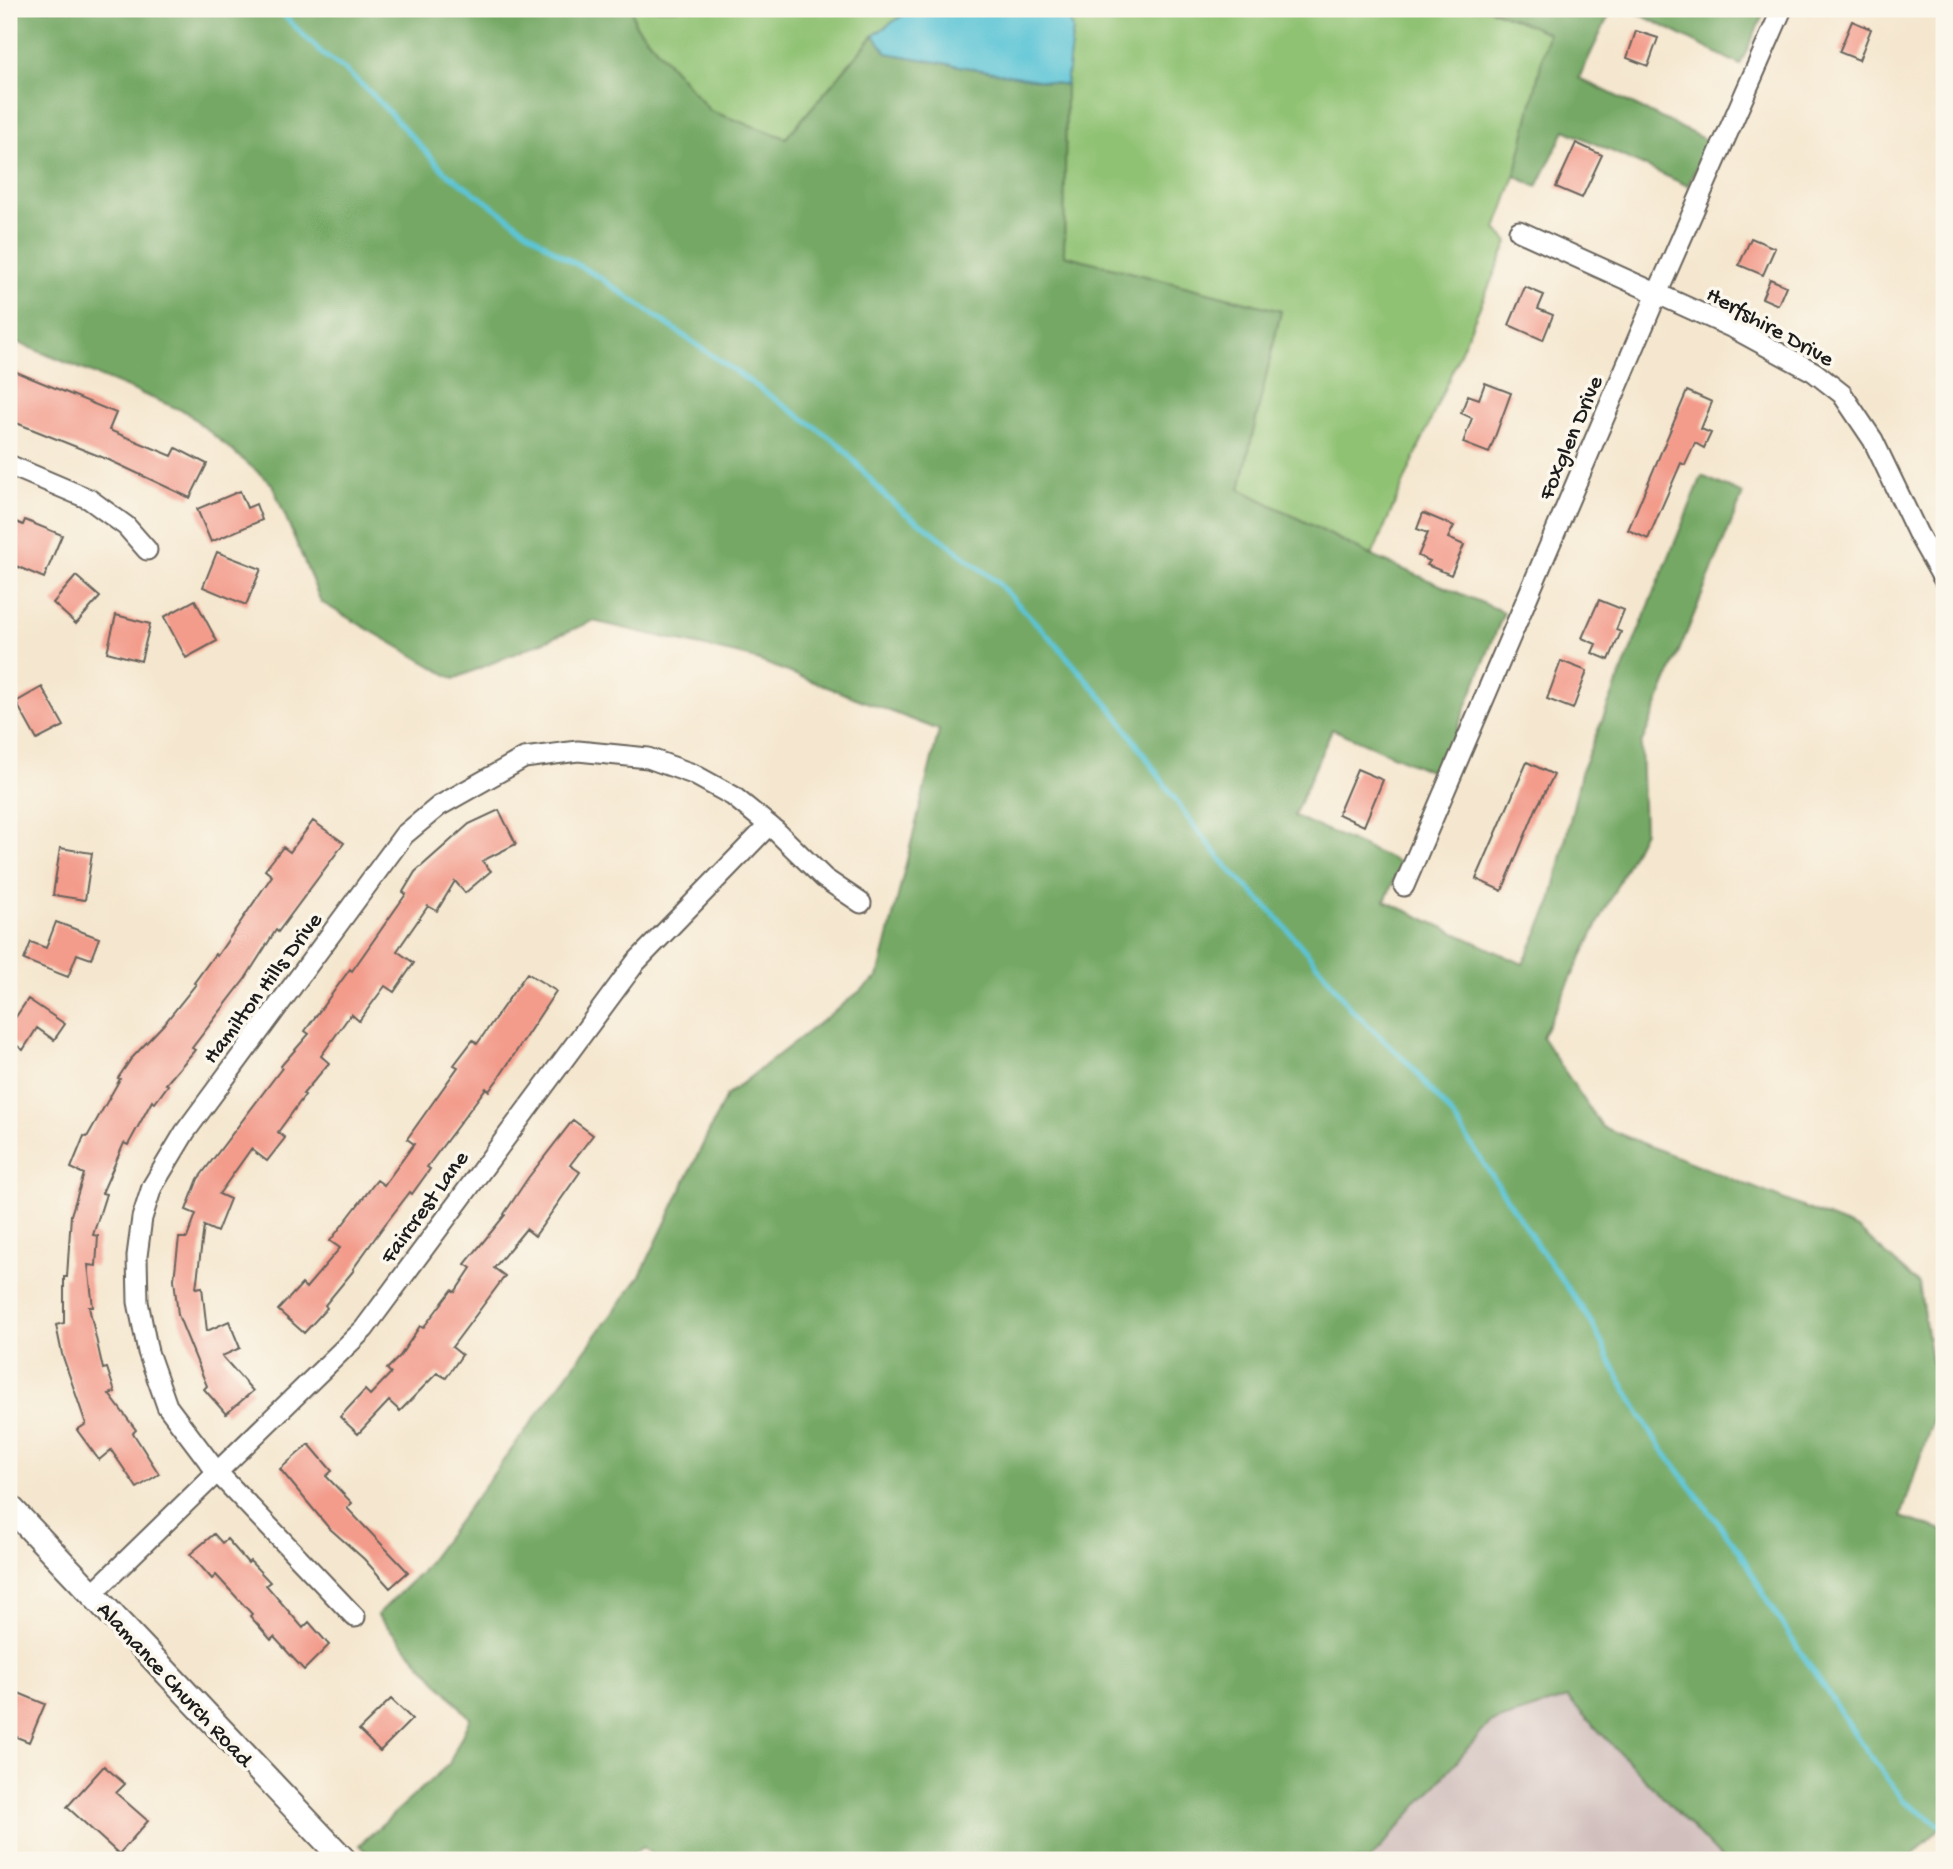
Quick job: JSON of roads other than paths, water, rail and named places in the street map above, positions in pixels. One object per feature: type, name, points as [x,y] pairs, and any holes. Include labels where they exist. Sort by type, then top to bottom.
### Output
[{"type":"main road","name":"Alamance Church Road","points":[[9,1506],[344,1860]]},
{"type":"street","name":"Foxglen Drive","points":[[1404,886],[1782,9]]},
{"type":"street","name":"Herfshire Drive","points":[[1518,231],[1733,328],[1814,372],[1842,394],[1873,440],[1918,534],[1944,580]]},
{"type":"street","points":[[9,465],[89,499],[126,526],[147,550]]},
{"type":"street","name":"Hamilton Hills Drive","points":[[355,1617],[216,1471],[167,1406],[148,1352],[138,1302],[138,1256],[142,1218],[152,1187],[185,1132],[404,835],[439,806],[524,758],[578,751],[648,758],[693,774],[733,796],[769,825],[824,878],[861,903]]},
{"type":"street","name":"Faircrest Lane","points":[[92,1594],[364,1329],[636,962],[769,825]]},
{"type":"water","points":[[912,9],[1064,9],[1073,28],[1066,85],[887,53],[874,35]]},
{"type":"waterway","points":[[279,11],[324,55],[371,93],[444,171],[562,256],[599,277],[840,445],[885,496],[997,582],[1056,644],[1116,714],[1193,825],[1229,869],[1275,915],[1350,1008],[1410,1065],[1452,1115],[1589,1318],[1618,1376],[1654,1438],[1740,1552],[1772,1609],[1861,1743],[1904,1801],[1944,1828]]}]
